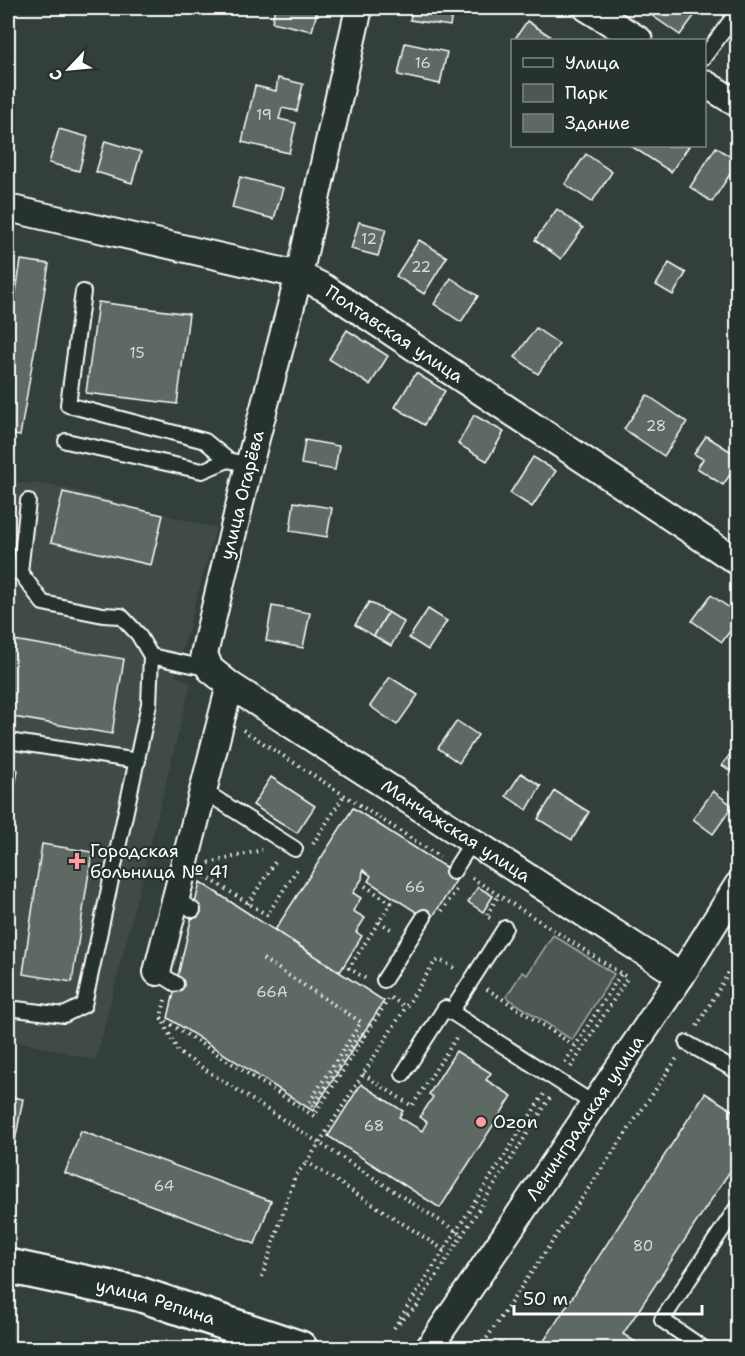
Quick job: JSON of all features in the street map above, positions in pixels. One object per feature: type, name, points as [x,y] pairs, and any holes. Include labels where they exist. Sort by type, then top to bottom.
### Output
[{"type":"main road","name":"улица Репина","points":[[8,1266],[139,1294],[300,1348]]},
{"type":"street","name":"улица Огарёва","points":[[210,669],[204,654],[238,463],[299,275],[359,8]]},
{"type":"street","points":[[587,8],[637,39]]},
{"type":"street","points":[[706,84],[738,104]]},
{"type":"street","name":"Полтавская улица","points":[[8,208],[299,275],[325,288],[738,562]]},
{"type":"street","points":[[166,978],[185,904],[204,791],[230,686],[210,669]]},
{"type":"street","name":"Манчажская улица","points":[[230,686],[472,842],[636,959],[681,976]]},
{"type":"street","name":"Ленинградская улица","points":[[429,1348],[681,976],[738,885]]},
{"type":"lane","points":[[706,56],[738,11]]},
{"type":"lane","points":[[83,292],[68,405],[205,441],[238,463]]},
{"type":"lane","points":[[66,441],[202,471],[238,463]]},
{"type":"lane","points":[[8,1008],[64,1015],[84,1005],[149,704],[151,656],[138,634],[121,616],[103,615],[43,603],[14,571],[28,501]]},
{"type":"lane","points":[[151,656],[210,669]]},
{"type":"lane","points":[[8,741],[138,761]]},
{"type":"lane","points":[[204,791],[288,850]]},
{"type":"lane","points":[[454,869],[472,842]]},
{"type":"lane","points":[[384,980],[424,917]]},
{"type":"lane","points":[[452,1012],[506,928]]},
{"type":"lane","points":[[403,1074],[445,1008],[594,1104]]},
{"type":"lane","points":[[687,1042],[738,1072]]},
{"type":"lane","points":[[703,1348],[662,1320],[738,1206]]},
{"type":"path","points":[[222,717],[454,869],[628,978]]},
{"type":"path","points":[[202,865],[265,849]]},
{"type":"path","points":[[248,904],[288,850]]},
{"type":"path","points":[[480,1348],[687,1042],[738,957]]},
{"type":"path","points":[[263,959],[361,1022],[309,1103],[313,1106],[360,1033],[365,1036],[314,1116],[161,1017],[178,1052],[462,1235]]},
{"type":"path","points":[[636,959],[621,974],[557,1081],[417,1306],[394,1328],[456,1231],[557,1081],[628,978],[636,959]]},
{"type":"path","points":[[390,997],[406,1007]]},
{"type":"path","points":[[363,1074],[412,1106],[455,1039],[465,1036]]},
{"type":"path","points":[[262,1277],[295,1176],[306,1162]]},
{"type":"shaded area","name":"Городская больница № 41","points":[[8,482],[52,485],[216,528],[175,676],[191,683],[96,1060],[8,1039]]},
{"type":"green space","points":[[553,935],[614,974],[572,1040],[506,997],[522,972],[527,975]]},
{"type":"building","points":[[275,8],[318,8],[312,31],[272,22]]},
{"type":"building","points":[[412,8],[453,8],[450,26],[410,20]]},
{"type":"building","points":[[641,8],[700,8],[680,35]]},
{"type":"building","points":[[527,21],[550,36],[548,39],[515,39]]},
{"type":"building","points":[[405,43],[447,52],[440,84],[398,75]]},
{"type":"building","points":[[278,78],[303,84],[297,111],[282,108],[279,119],[296,123],[289,153],[242,142],[255,86],[276,91]]},
{"type":"building","points":[[59,129],[88,137],[79,171],[49,163]]},
{"type":"building","points":[[105,141],[141,152],[132,183],[96,172]]},
{"type":"building","points":[[633,147],[688,147],[671,172]]},
{"type":"building","points":[[716,147],[738,162],[712,202],[690,187]]},
{"type":"building","points":[[586,154],[612,172],[592,202],[565,184]]},
{"type":"building","points":[[240,177],[283,188],[274,219],[232,208]]},
{"type":"building","points":[[557,209],[583,228],[561,259],[535,240]]},
{"type":"building","points":[[359,222],[386,229],[378,256],[351,249]]},
{"type":"building","points":[[419,240],[447,257],[424,294],[396,276]]},
{"type":"building","points":[[21,260],[49,264],[20,436],[8,434],[8,343]]},
{"type":"building","points":[[669,263],[686,273],[673,295],[656,285]]},
{"type":"building","points":[[451,278],[478,296],[461,322],[434,304]]},
{"type":"building","points":[[98,302],[189,314],[177,404],[86,393]]},
{"type":"building","points":[[536,328],[559,344],[538,374],[515,357]]},
{"type":"building","points":[[347,330],[388,356],[370,385],[329,359]]},
{"type":"building","points":[[416,373],[445,391],[424,425],[395,407]]},
{"type":"building","points":[[647,395],[687,422],[664,456],[624,429]]},
{"type":"building","points":[[474,415],[504,432],[487,461],[458,444]]},
{"type":"building","points":[[706,436],[738,456],[738,463],[723,485],[697,468],[703,459],[694,454]]},
{"type":"building","points":[[305,440],[339,446],[335,470],[301,464]]},
{"type":"building","points":[[533,457],[556,471],[532,507],[510,493]]},
{"type":"building","points":[[63,492],[163,515],[151,565],[51,542]]},
{"type":"building","points":[[294,502],[332,508],[327,537],[290,531]]},
{"type":"building","points":[[711,595],[738,614],[738,620],[722,642],[692,621]]},
{"type":"building","points":[[369,602],[388,612],[374,636],[355,625]]},
{"type":"building","points":[[272,606],[310,613],[303,648],[266,641]]},
{"type":"building","points":[[428,609],[447,621],[428,650],[409,638]]},
{"type":"building","points":[[388,612],[404,622],[391,646],[374,636]]},
{"type":"building","points":[[8,639],[124,659],[112,734],[8,716]]},
{"type":"building","points":[[390,677],[418,695],[397,725],[370,706]]},
{"type":"building","points":[[457,721],[478,735],[459,763],[438,748]]},
{"type":"building","points":[[738,745],[738,776],[722,765]]},
{"type":"building","points":[[8,768],[18,770],[8,826]]},
{"type":"building","points":[[521,773],[541,786],[527,810],[506,796]]},
{"type":"building","points":[[271,777],[315,806],[297,833],[253,805]]},
{"type":"building","points":[[555,791],[589,812],[572,840],[538,819]]},
{"type":"building","points":[[713,791],[733,806],[713,834],[693,819]]},
{"type":"building","points":[[353,808],[459,876],[430,921],[368,881],[371,876],[363,870],[362,879],[353,893],[361,898],[353,911],[365,918],[356,932],[362,936],[340,972],[275,930]]},
{"type":"building","points":[[42,844],[92,852],[72,982],[23,974]]},
{"type":"building","points":[[200,882],[384,1001],[313,1111],[168,1018]]},
{"type":"building","points":[[478,887],[493,896],[483,912],[468,902]]},
{"type":"building","points":[[456,1051],[491,1073],[486,1080],[512,1096],[440,1208],[328,1136],[361,1084],[403,1111],[399,1117],[422,1131],[427,1122],[420,1117],[433,1097],[429,1094]]},
{"type":"building","points":[[705,1093],[738,1114],[738,1159],[623,1334],[645,1348],[540,1347]]},
{"type":"building","points":[[8,1096],[23,1099],[14,1147],[8,1146]]},
{"type":"building","points":[[81,1131],[271,1201],[255,1244],[65,1173]]},
{"type":"place","name":"Городская больница № 41","points":[[77,861]]},
{"type":"place","name":"Ozon","points":[[481,1122]]}]
